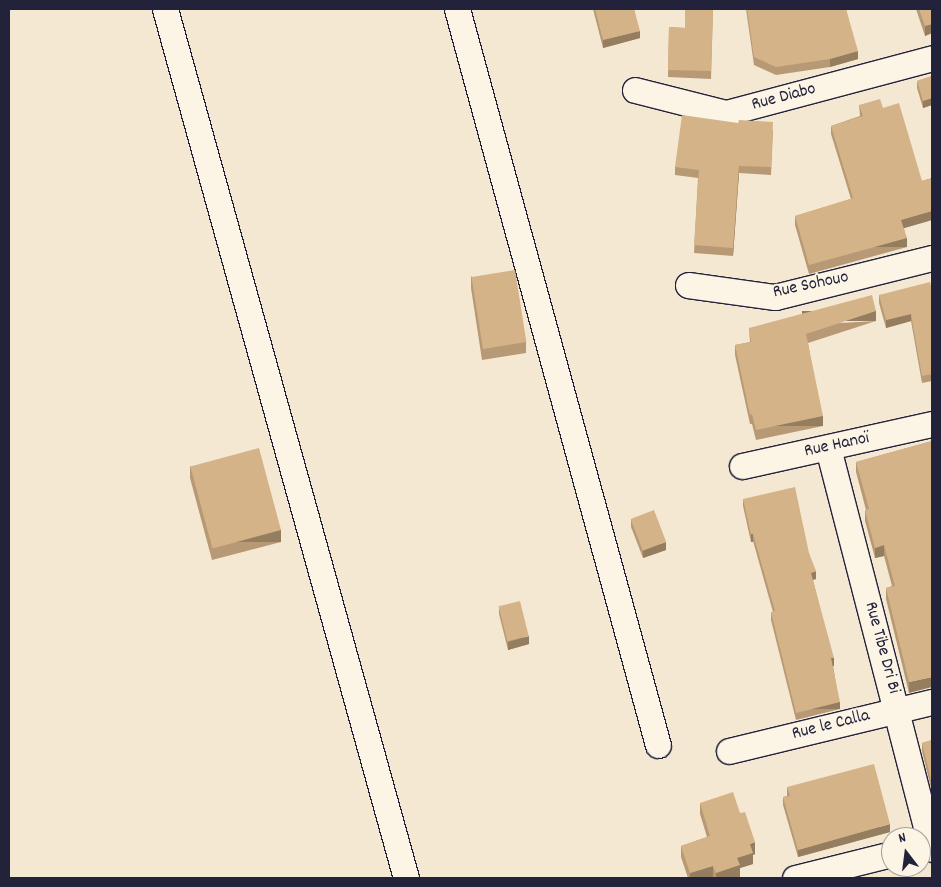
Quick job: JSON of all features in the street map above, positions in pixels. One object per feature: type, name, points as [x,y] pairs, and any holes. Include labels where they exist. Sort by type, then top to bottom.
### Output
[{"type":"street","points":[[166,9],[406,878]]},
{"type":"street","points":[[457,9],[658,745]]},
{"type":"street","name":"Rue Diabo","points":[[635,90],[726,113],[932,58]]},
{"type":"street","name":"Rue Sohouo","points":[[688,285],[776,297],[932,258]]},
{"type":"street","name":"Rue Hanoï","points":[[742,466],[932,424]]},
{"type":"street","name":"Rue Tibe Dri Bi","points":[[828,448],[897,710],[924,827]]},
{"type":"street","name":"Rue le Calla","points":[[729,751],[932,702]]},
{"type":"street","points":[[795,878],[881,856]]},
{"type":"building","points":[[595,9],[634,9],[640,31],[603,40]]},
{"type":"building","points":[[685,9],[713,9],[711,71],[668,70],[669,27],[685,28]]},
{"type":"building","points":[[747,9],[846,9],[858,51],[830,59],[776,67],[754,57]]},
{"type":"building","points":[[919,9],[932,9],[932,24],[925,26]]},
{"type":"building","points":[[932,76],[932,98],[923,101],[917,81]]},
{"type":"building","points":[[880,99],[883,108],[899,103],[922,181],[932,178],[932,211],[901,220],[907,238],[809,265],[795,216],[853,198],[831,126],[863,116],[859,105]]},
{"type":"building","points":[[682,115],[738,123],[739,120],[773,122],[771,167],[739,166],[733,248],[694,245],[699,170],[675,167]]},
{"type":"building","points":[[515,270],[526,342],[483,349],[472,277]]},
{"type":"building","points":[[930,282],[932,290],[932,374],[922,376],[911,314],[886,320],[879,295]]},
{"type":"building","points":[[872,295],[876,311],[806,334],[823,416],[756,430],[752,414],[750,415],[735,345],[751,342],[749,328]]},
{"type":"building","points":[[932,441],[932,677],[909,682],[886,588],[895,586],[884,545],[875,548],[865,510],[869,509],[856,462]]},
{"type":"building","points":[[259,448],[281,530],[212,548],[190,466]]},
{"type":"building","points":[[795,487],[809,553],[816,571],[811,573],[834,658],[831,658],[840,702],[796,713],[771,612],[775,611],[753,534],[751,534],[743,499]]},
{"type":"building","points":[[654,510],[666,542],[643,551],[631,519]]},
{"type":"building","points":[[520,601],[529,636],[507,641],[499,606]]},
{"type":"building","points":[[932,740],[932,784],[922,743]]},
{"type":"building","points":[[874,764],[890,824],[798,850],[783,797],[790,796],[787,787]]},
{"type":"building","points":[[733,792],[740,813],[745,812],[755,842],[750,844],[753,853],[737,858],[740,865],[716,873],[713,866],[690,873],[681,846],[710,836],[700,803]]}]
